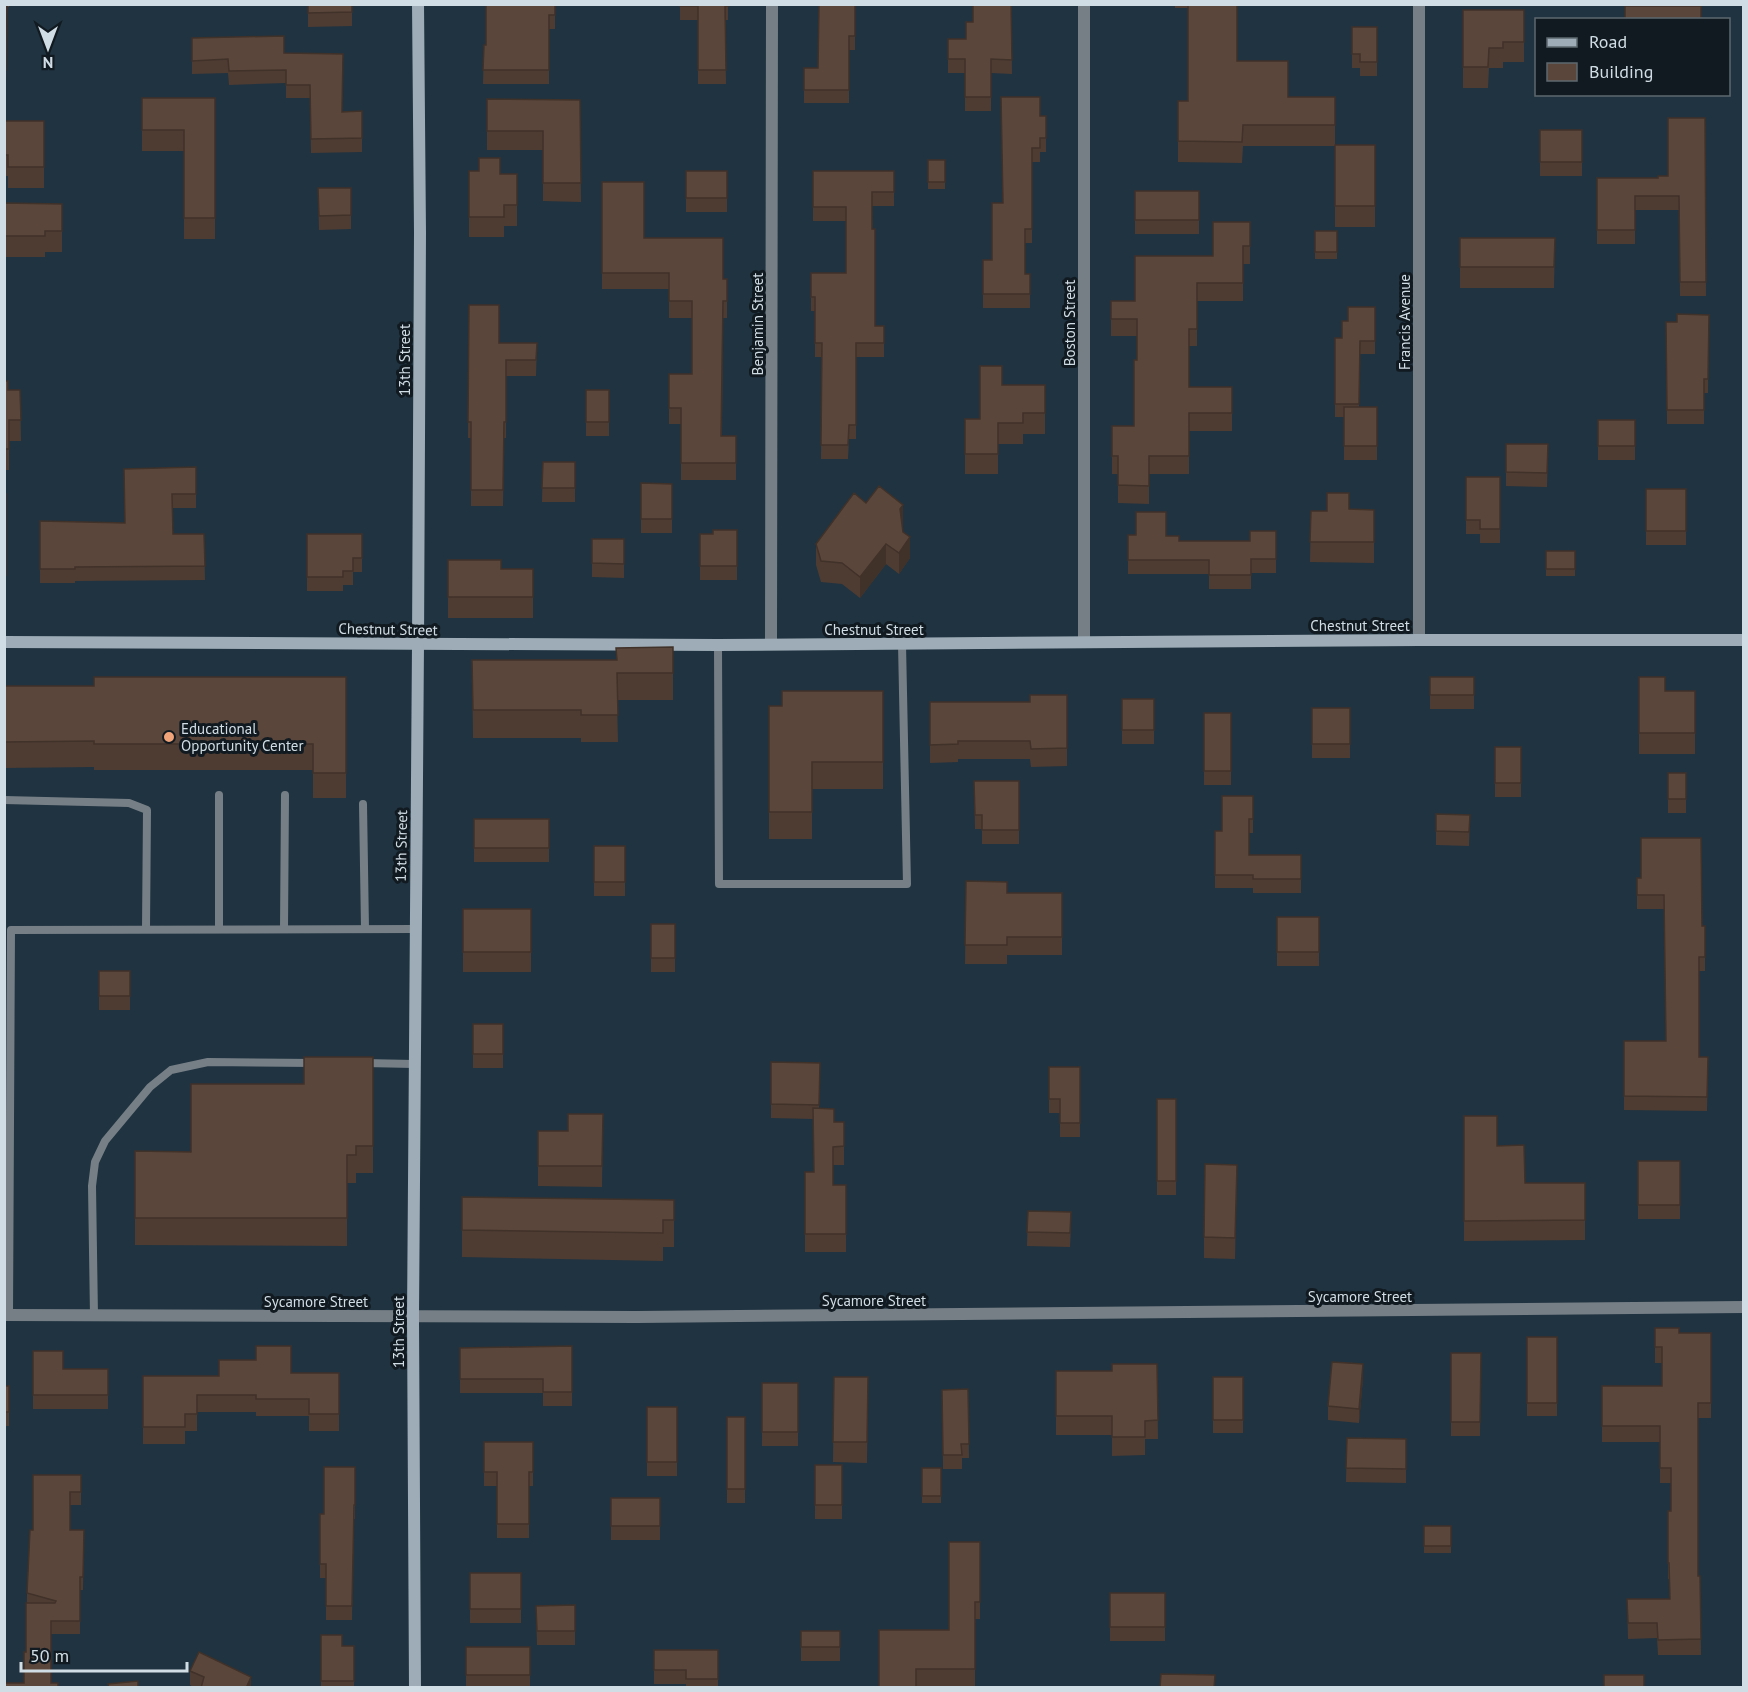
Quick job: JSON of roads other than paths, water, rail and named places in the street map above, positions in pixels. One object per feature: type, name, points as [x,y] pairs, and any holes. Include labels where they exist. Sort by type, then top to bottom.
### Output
[{"type":"main road","name":"13th Street","points":[[415,1688],[413,1317],[418,644],[418,4]]},
{"type":"main road","name":"Chestnut Street","points":[[4,642],[717,645],[1743,640]]},
{"type":"street","name":"Benjamin Street","points":[[771,644],[772,4]]},
{"type":"street","name":"Boston Street","points":[[1084,4],[1084,642]]},
{"type":"street","name":"Francis Avenue","points":[[1419,4],[1419,640]]},
{"type":"street","name":"Sycamore Street","points":[[7,1315],[636,1317],[1743,1307]]},
{"type":"lane","points":[[717,645],[719,884],[907,884],[902,644]]},
{"type":"lane","points":[[219,795],[219,929]]},
{"type":"lane","points":[[284,929],[285,795]]},
{"type":"lane","points":[[4,800],[129,803],[147,810],[146,929]]},
{"type":"lane","points":[[363,804],[365,929]]},
{"type":"lane","points":[[7,1315],[11,930],[415,929]]},
{"type":"lane","points":[[94,1316],[92,1186],[95,1162],[105,1141],[150,1087],[171,1070],[208,1062],[323,1063]]},
{"type":"lane","points":[[357,1063],[414,1064]]},
{"type":"place","name":"Educational Opportunity Center","points":[[169,737]]}]
